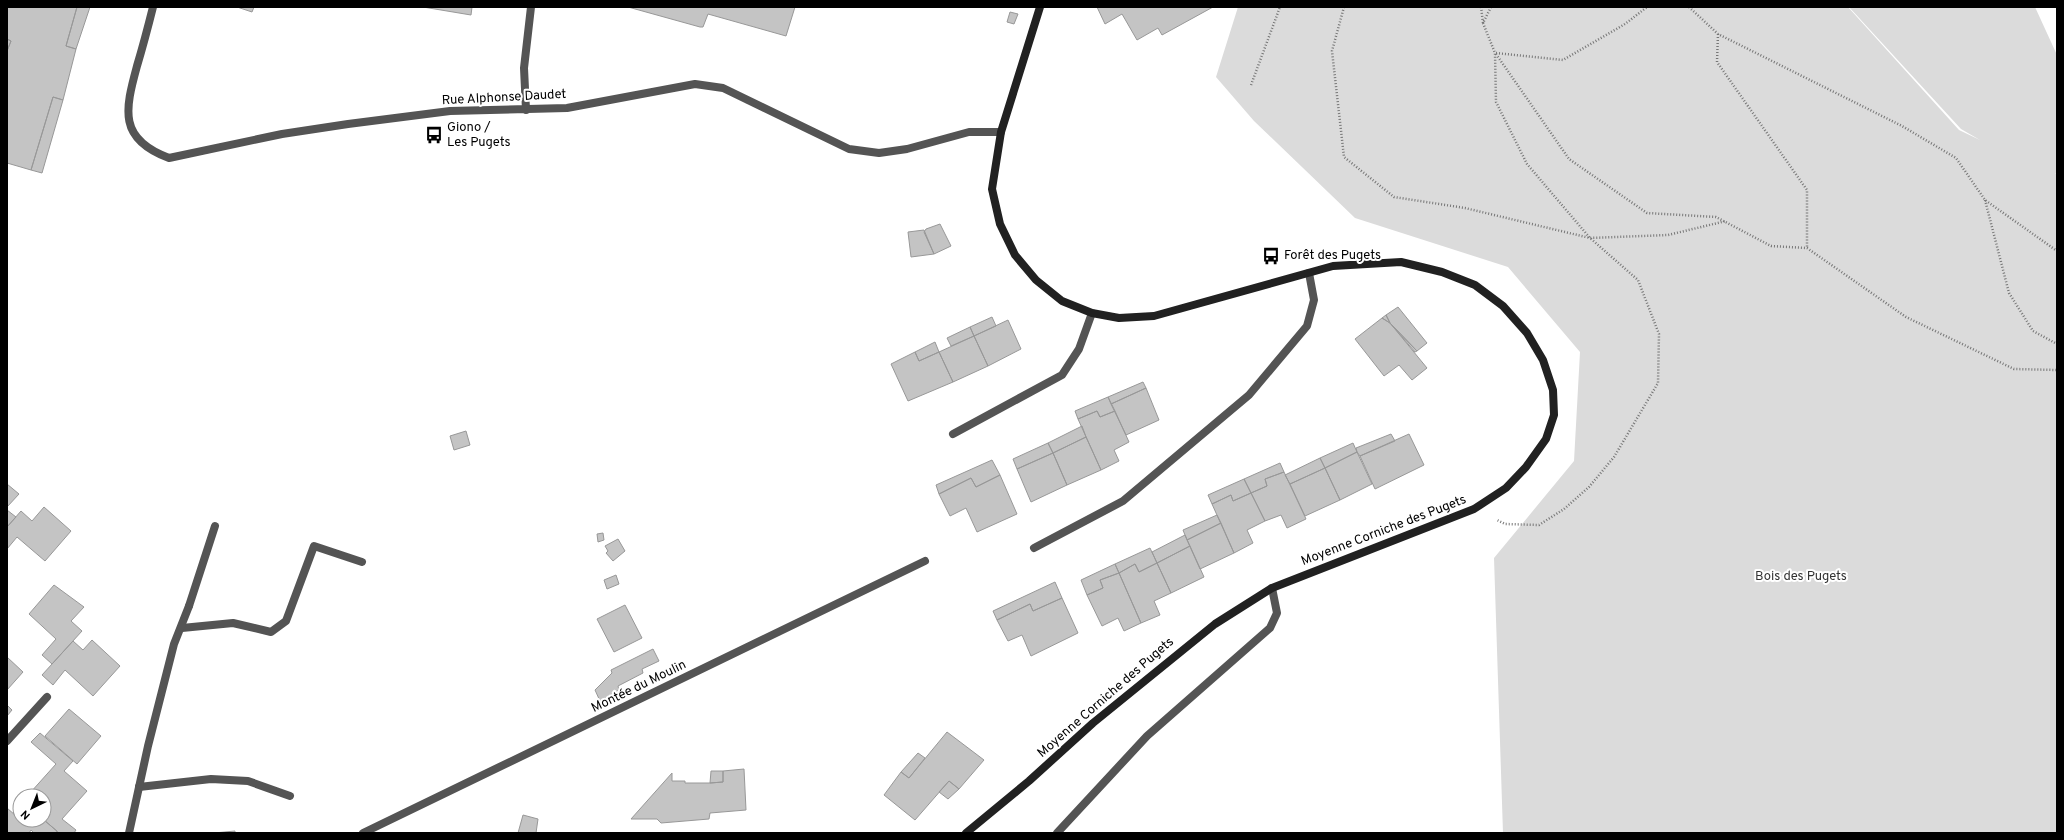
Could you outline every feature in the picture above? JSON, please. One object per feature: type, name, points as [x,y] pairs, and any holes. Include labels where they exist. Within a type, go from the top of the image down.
[{"type":"street","name":"Rue Alphonse Daudet","points":[[153,7],[130,92],[127,110],[130,125],[138,140],[152,152],[169,158],[282,134],[348,124],[450,111],[567,108],[695,84],[722,88],[849,148],[879,153],[907,149],[969,132],[1001,132]]},
{"type":"street","points":[[526,110],[524,68],[531,7]]},
{"type":"street","name":"Moyenne Corniche des Pugets","points":[[966,833],[1185,647],[1215,624],[1272,588],[1474,509],[1506,488],[1526,467],[1546,439],[1554,415],[1553,390],[1543,360],[1527,333],[1503,306],[1475,285],[1442,272],[1401,262],[1333,266],[1154,316],[1119,318],[1092,313],[1062,301],[1036,280],[1015,255],[1000,224],[992,189],[1001,132],[1040,7]]},
{"type":"street","points":[[1034,548],[1123,501],[1249,395],[1307,326],[1314,300],[1309,273]]},
{"type":"street","points":[[952,434],[1062,375],[1080,349],[1092,313]]},
{"type":"street","points":[[129,833],[174,644],[182,628],[215,526]]},
{"type":"street","points":[[182,628],[233,623],[271,632],[286,620],[314,546],[362,562]]},
{"type":"street","name":"Montée du Moulin","points":[[363,833],[926,561]]},
{"type":"street","points":[[1057,833],[1147,736],[1270,628],[1277,613],[1272,588]]},
{"type":"street","points":[[7,741],[47,697]]},
{"type":"street","points":[[139,787],[211,779],[248,781],[290,796]]},
{"type":"path","points":[[1251,85],[1280,7]]},
{"type":"path","points":[[1344,7],[1332,51],[1344,157],[1394,197],[1465,208],[1590,238],[1668,235],[1726,221]]},
{"type":"path","points":[[1481,7],[1484,23],[1495,53],[1569,159],[1647,213],[1716,217],[1771,246],[1807,248],[1906,317],[2014,369],[2057,370]]},
{"type":"path","points":[[1484,23],[1491,7]]},
{"type":"path","points":[[1495,53],[1563,60],[1625,24],[1647,7]]},
{"type":"path","points":[[1689,7],[1718,34],[1902,126],[1956,158],[1985,200],[2057,251]]},
{"type":"path","points":[[1718,34],[1717,62],[1807,190],[1807,248]]},
{"type":"path","points":[[1474,509],[1505,524],[1539,525],[1564,509],[1589,487],[1614,457],[1658,383],[1659,334],[1638,280],[1590,238],[1527,164],[1496,102],[1495,53]]},
{"type":"path","points":[[1985,200],[2009,293],[2032,331],[2057,344]]},
{"type":"green space","name":"Bois des Pugets","points":[[1238,7],[1848,7],[1959,130],[1980,140],[1961,129],[1849,7],[2035,7],[2057,55],[2057,173],[2055,173],[2057,174],[2057,833],[1503,833],[1494,558],[1574,461],[1580,352],[1508,267],[1355,218],[1254,121],[1216,77]]},
{"type":"building","points":[[7,7],[77,7],[66,46],[76,49],[63,100],[53,97],[31,170],[7,163],[7,51],[11,41],[7,39]]},
{"type":"building","points":[[77,7],[90,7],[76,49],[66,46]]},
{"type":"building","points":[[237,7],[254,7],[252,12]]},
{"type":"building","points":[[423,7],[472,7],[471,15]]},
{"type":"building","points":[[628,7],[795,7],[786,36],[708,14],[703,27],[700,27]]},
{"type":"building","points":[[1097,7],[1213,7],[1162,35],[1158,28],[1137,40],[1122,14],[1105,24]]},
{"type":"building","points":[[1010,12],[1018,14],[1014,24],[1007,22]]},
{"type":"building","points":[[7,39],[11,41],[7,51]]},
{"type":"building","points":[[53,97],[63,100],[42,173],[31,170]]},
{"type":"building","points":[[940,224],[951,246],[934,254],[924,232],[926,229]]},
{"type":"building","points":[[924,230],[934,254],[911,257],[908,232]]},
{"type":"building","points":[[1398,307],[1427,343],[1417,351],[1390,323],[1386,315]]},
{"type":"building","points":[[1386,315],[1390,323],[1382,318]]},
{"type":"building","points":[[992,317],[996,326],[974,336],[970,327]]},
{"type":"building","points":[[1382,318],[1390,323],[1427,368],[1412,380],[1399,365],[1384,376],[1355,339]]},
{"type":"building","points":[[1008,320],[1021,349],[988,366],[974,336]]},
{"type":"building","points":[[1390,323],[1415,349],[1417,351],[1415,352]]},
{"type":"building","points":[[970,327],[974,336],[951,346],[947,338]]},
{"type":"building","points":[[974,336],[988,366],[953,382],[939,352]]},
{"type":"building","points":[[935,342],[939,352],[919,361],[915,352]]},
{"type":"building","points":[[915,352],[919,361],[939,352],[953,382],[908,401],[891,364]]},
{"type":"building","points":[[1143,382],[1146,388],[1111,404],[1108,397]]},
{"type":"building","points":[[1146,388],[1159,420],[1126,435],[1111,404]]},
{"type":"building","points":[[1108,397],[1115,411],[1100,417],[1097,411],[1078,419],[1075,411]]},
{"type":"building","points":[[1097,411],[1100,417],[1115,411],[1129,442],[1114,450],[1119,461],[1101,470],[1078,419]]},
{"type":"building","points":[[1082,426],[1086,437],[1053,453],[1048,443]]},
{"type":"building","points":[[466,431],[470,445],[454,450],[450,436]]},
{"type":"building","points":[[1391,434],[1395,441],[1360,456],[1357,452],[1356,448]]},
{"type":"building","points":[[1409,434],[1424,465],[1375,489],[1360,456]]},
{"type":"building","points":[[1086,437],[1101,470],[1067,485],[1053,453]]},
{"type":"building","points":[[1048,443],[1053,453],[1017,469],[1013,459]]},
{"type":"building","points":[[1353,443],[1357,452],[1325,468],[1320,458]]},
{"type":"building","points":[[1357,452],[1372,484],[1340,500],[1325,468]]},
{"type":"building","points":[[1053,453],[1067,485],[1031,502],[1017,469]]},
{"type":"building","points":[[1320,458],[1325,468],[1290,484],[1285,475]]},
{"type":"building","points":[[992,460],[1000,475],[976,487],[971,478],[939,494],[936,485]]},
{"type":"building","points":[[1280,463],[1284,472],[1265,479],[1267,486],[1251,493],[1244,479]]},
{"type":"building","points":[[1325,468],[1340,500],[1305,516],[1290,484]]},
{"type":"building","points":[[1284,472],[1306,519],[1287,528],[1281,515],[1265,521],[1251,493],[1267,486],[1265,479]]},
{"type":"building","points":[[1000,475],[1017,514],[977,532],[966,508],[950,516],[939,494],[971,478],[976,487]]},
{"type":"building","points":[[1244,479],[1251,493],[1233,501],[1231,495],[1212,504],[1208,495]]},
{"type":"building","points":[[7,484],[19,494],[7,507]]},
{"type":"building","points":[[1251,493],[1265,521],[1247,530],[1253,543],[1234,553],[1212,504],[1231,495],[1233,501]]},
{"type":"building","points":[[44,507],[71,531],[45,561],[17,537],[7,549],[7,527],[21,511],[32,521]]},
{"type":"building","points":[[7,510],[16,517],[7,527]]},
{"type":"building","points":[[1217,515],[1221,523],[1187,540],[1183,530]]},
{"type":"building","points":[[1221,523],[1234,553],[1200,569],[1187,540]]},
{"type":"building","points":[[603,533],[604,540],[598,542],[597,534]]},
{"type":"building","points":[[1185,535],[1190,546],[1157,563],[1152,552]]},
{"type":"building","points":[[618,539],[625,551],[613,561],[606,553],[608,551],[605,546]]},
{"type":"building","points":[[1190,546],[1204,577],[1171,593],[1157,563]]},
{"type":"building","points":[[1150,548],[1157,563],[1139,572],[1135,564],[1119,573],[1115,564]]},
{"type":"building","points":[[1157,563],[1171,593],[1154,601],[1160,615],[1141,623],[1119,573],[1135,564],[1139,572]]},
{"type":"building","points":[[1115,564],[1119,573],[1100,580],[1103,588],[1087,595],[1081,580]]},
{"type":"building","points":[[1119,573],[1141,623],[1124,631],[1118,618],[1102,626],[1087,595],[1103,588],[1100,580]]},
{"type":"building","points":[[616,575],[619,584],[607,589],[604,580]]},
{"type":"building","points":[[1055,582],[1062,598],[1033,611],[1030,604],[997,620],[993,611]]},
{"type":"building","points":[[54,585],[84,607],[71,621],[82,631],[52,664],[42,655],[56,639],[29,614]]},
{"type":"building","points":[[1062,598],[1078,633],[1031,656],[1022,635],[1008,641],[997,620],[1030,604],[1033,611]]},
{"type":"building","points":[[625,605],[642,638],[614,652],[597,619]]},
{"type":"building","points":[[92,640],[120,666],[93,696],[65,670],[53,685],[42,675],[73,641],[83,650]]},
{"type":"building","points":[[653,649],[659,661],[642,669],[643,673],[618,686],[619,690],[600,701],[595,690],[612,673],[611,670]]},
{"type":"building","points":[[7,657],[23,672],[7,690]]},
{"type":"building","points":[[7,705],[12,710],[7,716]]},
{"type":"building","points":[[69,709],[101,736],[77,764],[45,736]]},
{"type":"building","points":[[947,732],[984,760],[959,789],[949,781],[915,820],[884,795],[901,772],[909,778]]},
{"type":"building","points":[[40,733],[73,761],[64,771],[87,791],[62,819],[76,830],[74,833],[59,833],[52,827],[52,788],[34,788],[56,764],[31,742]]},
{"type":"building","points":[[918,753],[925,758],[909,778],[901,772]]},
{"type":"building","points":[[744,769],[746,810],[710,813],[709,819],[661,823],[657,819],[631,819],[672,773],[672,781],[685,781],[685,783],[710,783],[723,782],[723,771]]},
{"type":"building","points":[[711,771],[723,771],[723,782],[710,783]]},
{"type":"building","points":[[949,781],[959,789],[948,799],[939,792]]},
{"type":"building","points":[[7,808],[12,812],[12,828],[52,828],[52,827],[57,831],[56,833],[34,833],[31,830],[29,833],[7,833]]},
{"type":"building","points":[[523,815],[538,819],[536,833],[518,833]]},
{"type":"building","points":[[235,831],[235,833],[214,833]]},
{"type":"place","name":"Giono / Les Pugets","points":[[434,135]]},
{"type":"place","name":"Forêt des Pugets","points":[[1271,256]]}]
